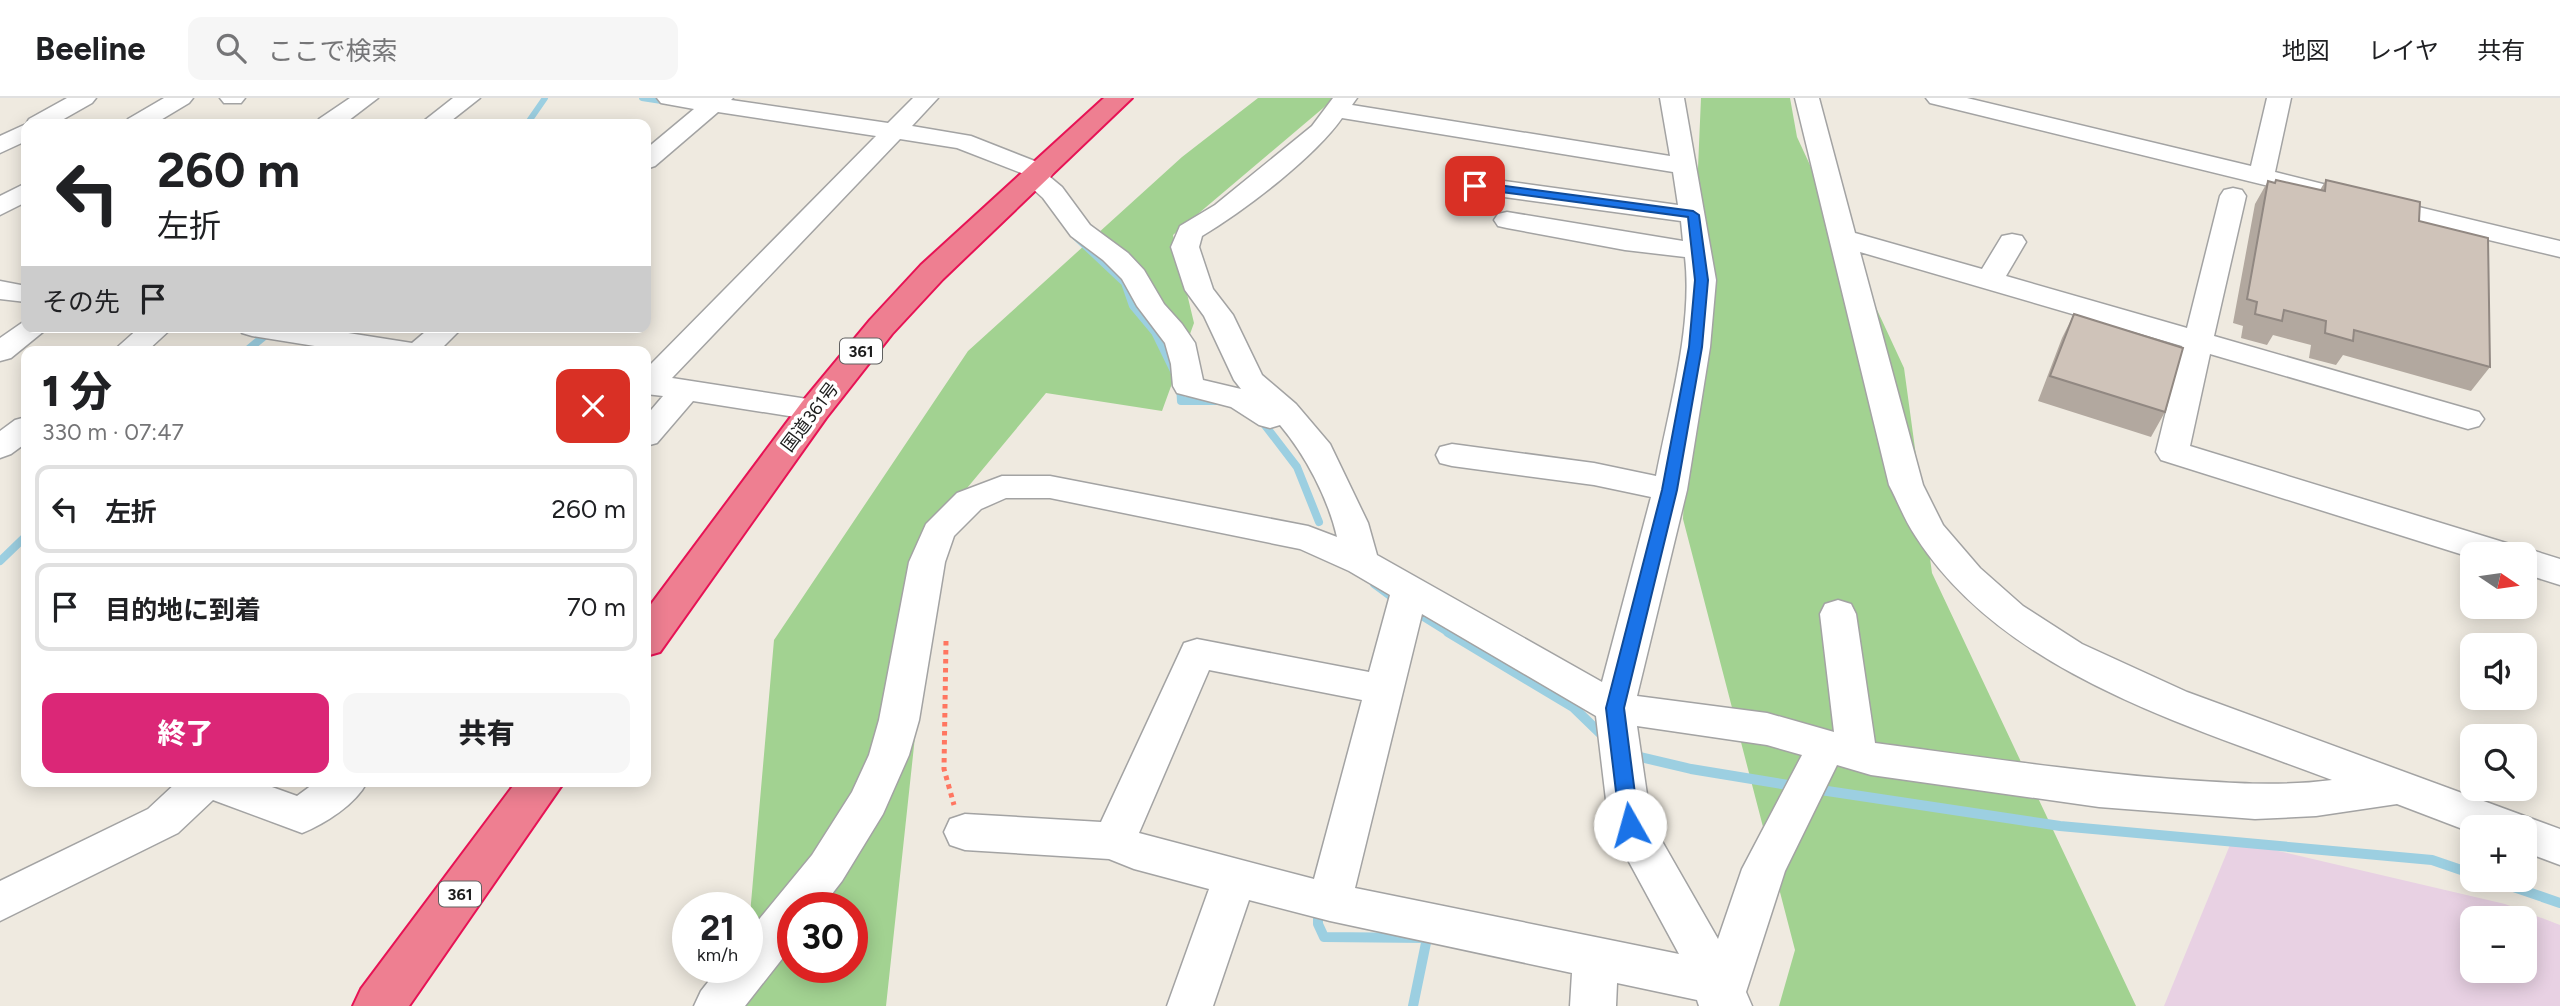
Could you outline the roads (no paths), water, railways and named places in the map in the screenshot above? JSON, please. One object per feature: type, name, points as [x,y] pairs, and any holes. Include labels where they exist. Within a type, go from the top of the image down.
[{"type":"highway","name":"国道361号","points":[[651,634],[814,410],[881,327],[932,272],[1119,98]]},
{"type":"highway","name":"361","points":[[379,1006],[538,787]]},
{"type":"street","points":[[47,119],[84,98]]},
{"type":"street","points":[[145,119],[181,98]]},
{"type":"street","points":[[335,119],[366,98]]},
{"type":"street","points":[[443,119],[468,98]]},
{"type":"street","points":[[669,98],[962,141],[1037,175],[1046,183],[1077,226],[1097,246],[1115,256],[1136,276],[1152,308],[1174,333],[1183,350],[1188,366],[1188,386],[1233,396],[1265,413],[1300,452],[1362,562]]},
{"type":"street","points":[[651,380],[926,98]]},
{"type":"street","points":[[1672,98],[1702,280],[1695,347],[1670,490],[1615,708],[1630,825],[1695,936],[1721,998]]},
{"type":"street","points":[[1807,98],[1906,485],[1929,531],[1967,578],[2010,616],[2069,654],[2173,703],[2473,815]]},
{"type":"street","points":[[1938,98],[1972,102],[2560,249]]},
{"type":"street","points":[[2261,176],[2278,98]]},
{"type":"street","points":[[1362,562],[1351,523],[1314,444],[1284,411],[1249,380],[1218,315],[1199,290],[1185,247],[1190,232],[1224,211],[1321,131],[1340,104],[1685,166]]},
{"type":"street","points":[[651,157],[713,105]]},
{"type":"street","points":[[0,146],[21,134]]},
{"type":"street","points":[[1475,186],[1693,215]]},
{"type":"street","points":[[0,207],[21,194]]},
{"type":"street","points":[[2233,196],[2172,452],[2462,542]]},
{"type":"street","points":[[1507,220],[1566,229],[1610,240],[1697,250]]},
{"type":"street","points":[[1843,238],[2082,307],[2074,330],[2196,354],[2468,419]]},
{"type":"street","points":[[1990,281],[2012,242]]},
{"type":"street","points":[[0,290],[21,293]]},
{"type":"street","points":[[0,352],[27,333]]},
{"type":"street","points":[[135,346],[151,333]]},
{"type":"street","points":[[292,333],[373,346]]},
{"type":"street","points":[[427,346],[442,333]]},
{"type":"street","points":[[651,385],[814,410]]},
{"type":"street","points":[[651,430],[685,390]]},
{"type":"street","points":[[0,447],[21,432]]},
{"type":"street","points":[[1452,455],[1594,474],[1670,490]]},
{"type":"street","points":[[808,892],[827,868],[868,803],[890,755],[899,720],[926,562],[938,532],[952,515],[969,501],[1002,487],[1050,487],[1308,538],[1362,562],[1615,708],[1768,729],[1842,750],[2099,790],[2255,802],[2316,799],[2399,787]]},
{"type":"street","points":[[2538,565],[2560,572]]},
{"type":"street","points":[[1330,902],[1409,591]]},
{"type":"street","points":[[1721,998],[1763,869],[1842,750],[1838,614]]},
{"type":"street","points":[[1114,841],[1197,653],[1384,690]]},
{"type":"street","points":[[0,902],[163,821],[201,787]]},
{"type":"street","points":[[221,787],[302,815],[340,787]]},
{"type":"street","points":[[973,833],[1114,841],[1134,851],[1330,902],[1596,959],[1721,998]]},
{"type":"street","points":[[2537,838],[2560,847]]},
{"type":"street","points":[[1190,1006],[1235,877]]},
{"type":"street","points":[[717,1006],[777,931]]},
{"type":"street","points":[[1593,1006],[1596,959]]},
{"type":"waterway","points":[[530,119],[545,98]]},
{"type":"waterway","points":[[642,98],[668,102]]},
{"type":"waterway","points":[[1075,237],[1124,283],[1132,306],[1157,336]]},
{"type":"waterway","points":[[265,336],[269,333]]},
{"type":"waterway","points":[[252,346],[267,334]]},
{"type":"waterway","points":[[1157,336],[1175,373]]},
{"type":"waterway","points":[[1180,385],[1181,401],[1218,401]]},
{"type":"waterway","points":[[1261,420],[1297,467],[1319,522]]},
{"type":"waterway","points":[[0,561],[21,541]]},
{"type":"waterway","points":[[1374,584],[1397,601]]},
{"type":"waterway","points":[[1414,611],[1451,634]]},
{"type":"waterway","points":[[1448,632],[1573,707],[1604,737]]},
{"type":"waterway","points":[[1632,755],[1691,769],[1794,786]]},
{"type":"waterway","points":[[1814,789],[2060,826],[2432,860],[2460,870]]},
{"type":"waterway","points":[[2528,892],[2560,903]]},
{"type":"waterway","points":[[1318,907],[1318,924],[1324,937],[1427,938],[1413,1006]]}]
